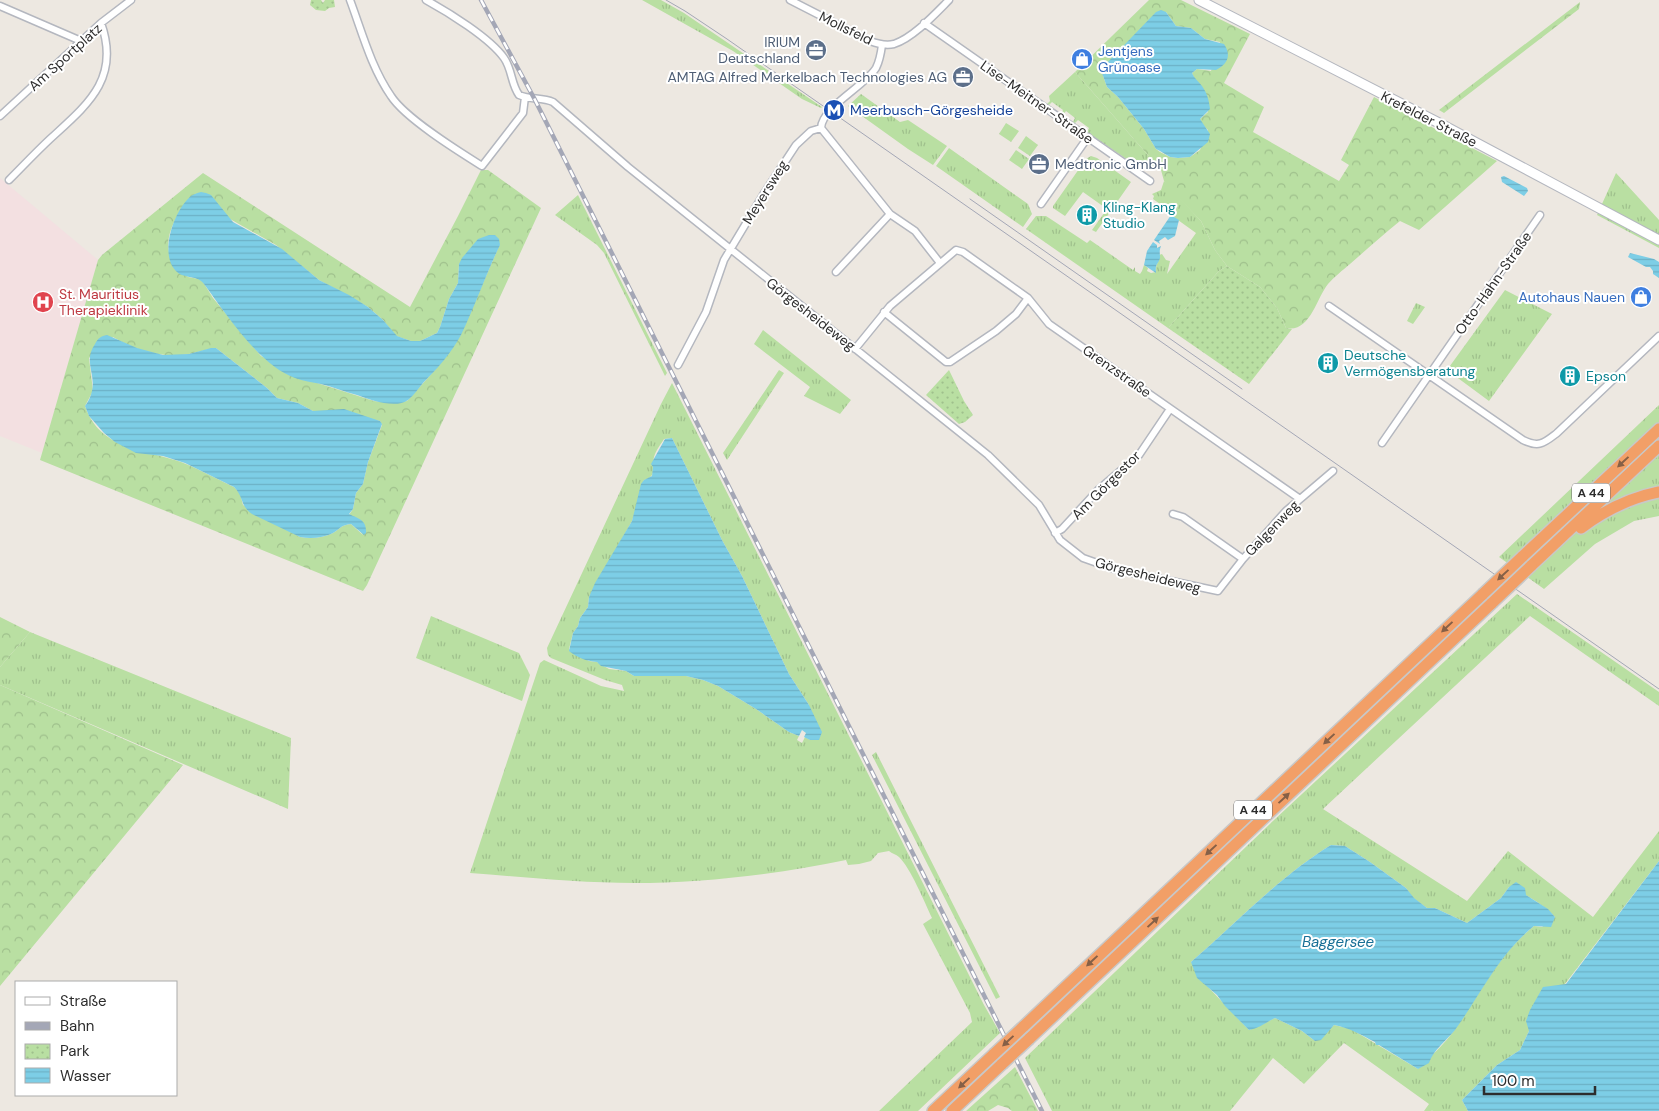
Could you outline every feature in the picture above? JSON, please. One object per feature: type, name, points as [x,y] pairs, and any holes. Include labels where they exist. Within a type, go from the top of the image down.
[{"type":"highway","name":"A 44","points":[[933,1111],[1659,429]]},
{"type":"highway","name":"A 44","points":[[952,1111],[1659,446]]},
{"type":"highway","points":[[1534,563],[1600,514],[1626,502],[1659,492]]},
{"type":"main road","name":"Krefelder Straße","points":[[1199,0],[1659,240]]},
{"type":"street","name":"Am Sportplatz","points":[[0,116],[81,41],[131,0]]},
{"type":"street","points":[[350,0],[372,60],[392,98],[419,122],[482,166],[523,113],[524,97],[516,91],[509,69],[498,50],[456,18],[426,0]]},
{"type":"street","name":"Mollsfeld","points":[[790,0],[870,42],[882,45],[893,44],[904,39],[949,0]]},
{"type":"street","points":[[0,6],[81,41]]},
{"type":"street","points":[[9,180],[25,162],[81,111],[95,94],[103,76],[107,60],[108,46],[102,23]]},
{"type":"street","name":"Lise-Meitner-Straße","points":[[924,23],[1150,181]]},
{"type":"street","name":"Meyersweg","points":[[678,365],[706,312],[724,260],[763,195],[796,145],[811,132],[821,128],[821,122],[827,113],[875,70],[881,57],[882,45]]},
{"type":"street","name":"Görgesheideweg","points":[[524,97],[553,102],[628,167],[988,455],[1039,505],[1060,540],[1074,553],[1099,565],[1218,591]]},
{"type":"street","points":[[821,128],[890,214],[915,231],[940,263],[884,312],[855,349]]},
{"type":"street","points":[[1041,204],[1088,137]]},
{"type":"street","points":[[836,272],[890,214]]},
{"type":"street","name":"Otto-Hahn-Straße","points":[[1382,444],[1540,215]]},
{"type":"street","name":"Grenzstraße","points":[[940,263],[956,250],[963,252],[1028,298],[1049,324],[1300,499]]},
{"type":"street","points":[[884,312],[946,362],[950,362],[1016,314],[1028,298]]},
{"type":"street","points":[[1329,306],[1523,440],[1539,445],[1558,433],[1659,336]]},
{"type":"street","name":"Am Görgestor","points":[[1055,533],[1062,529],[1098,490],[1139,454],[1170,409]]},
{"type":"street","name":"Galgenweg","points":[[1218,591],[1243,558],[1286,511],[1333,471]]},
{"type":"street","points":[[1173,514],[1184,517],[1243,558]]},
{"type":"shaded area","name":"St. Mauritius Therapieklinik","points":[[0,178],[98,260],[42,453],[0,436]]},
{"type":"green space","points":[[311,0],[321,0],[323,3],[325,0],[334,0],[335,7],[325,11],[316,10],[310,5]]},
{"type":"green space","points":[[642,0],[661,0],[684,13],[822,107],[802,99],[733,51]]},
{"type":"green space","points":[[1149,0],[1181,0],[1250,34],[1224,83],[1264,107],[1253,132],[1339,181],[1349,165],[1341,160],[1374,97],[1497,161],[1419,230],[1400,221],[1330,281],[1307,320],[1294,328],[1286,328],[1277,308],[1260,287],[1227,266],[1215,250],[1201,221],[1168,187],[1161,170],[1075,72]],"holes":[[[1166,12],[1176,26],[1191,28],[1205,39],[1220,42],[1211,71],[1197,69],[1192,73],[1208,112],[1200,119],[1201,123],[1208,130],[1200,150],[1190,157],[1178,158],[1170,157],[1156,149],[1144,129],[1118,97],[1107,87],[1102,73]]]},
{"type":"green space","points":[[1580,2],[1579,9],[1444,113],[1439,110]]},
{"type":"green space","points":[[1075,72],[1161,170],[1152,166],[1141,169],[1087,132],[1089,128],[1078,120],[1075,123],[1073,122],[1075,118],[1066,111],[1063,115],[1061,114],[1063,110],[1052,102],[1049,105],[1047,104],[1050,101],[1049,96]]},
{"type":"green space","points":[[861,94],[900,122],[908,120],[947,146],[933,165],[848,106]]},
{"type":"green space","points":[[1006,123],[1019,131],[1011,142],[999,134]]},
{"type":"green space","points":[[1026,136],[1038,145],[1030,156],[1018,148]]},
{"type":"green space","points":[[949,148],[1028,204],[1032,214],[1023,227],[936,166]]},
{"type":"green space","points":[[1016,150],[1029,159],[1022,169],[1009,160]]},
{"type":"green space","points":[[1091,156],[1097,158],[1131,182],[1096,232],[1092,230],[1107,209],[1083,192],[1065,216],[1053,208],[1086,159]]},
{"type":"green space","points":[[481,170],[488,170],[541,208],[363,591],[40,460],[98,260],[203,173],[410,307]],"holes":[[[187,201],[230,219],[276,245],[319,280],[368,307],[383,320],[396,336],[411,341],[420,341],[437,333],[449,299],[458,283],[459,264],[500,244],[460,336],[434,371],[407,401],[390,403],[374,401],[314,382],[261,356],[213,298],[203,282],[199,279],[188,277],[170,255],[168,245],[170,232]],[[113,337],[130,346],[160,354],[189,354],[216,348],[277,398],[298,403],[313,411],[380,421],[382,425],[368,462],[363,484],[356,493],[353,509],[349,515],[363,535],[351,524],[343,526],[325,536],[313,538],[300,537],[243,505],[240,493],[234,487],[181,462],[125,446],[112,440],[92,421],[85,406],[93,391],[89,358]]]},
{"type":"green space","points":[[1616,173],[1659,220],[1659,248],[1597,215]]},
{"type":"green space","points":[[1164,181],[1201,221],[1215,250],[1227,266],[1219,271],[1168,328],[1026,229],[1036,216],[1046,216],[1087,243],[1090,240],[1133,270],[1135,267],[1135,271],[1140,274],[1144,265],[1148,268],[1147,271],[1151,273],[1156,272],[1159,255],[1162,254],[1166,260],[1170,261],[1167,274],[1196,233],[1153,199],[1154,196],[1152,194],[1161,190]]},
{"type":"green space","points":[[578,195],[667,373],[665,376],[604,253],[597,245],[555,215]]},
{"type":"green space","points":[[1227,266],[1260,287],[1277,308],[1286,328],[1292,329],[1249,384],[1168,328],[1219,271]]},
{"type":"green space","points":[[1505,290],[1552,314],[1489,401],[1447,370]]},
{"type":"green space","points":[[1416,303],[1425,307],[1413,324],[1407,321]]},
{"type":"green space","points":[[763,330],[851,400],[840,414],[804,396],[810,387],[754,344]]},
{"type":"green space","points":[[779,370],[784,373],[727,460],[723,453]]},
{"type":"green space","points":[[949,370],[973,415],[965,422],[959,424],[926,395]]},
{"type":"green space","points":[[672,383],[984,1005],[1000,1033],[918,1111],[879,1111],[972,1022],[970,1013],[923,924],[932,918],[917,886],[903,862],[898,856],[889,851],[878,853],[871,861],[859,864],[848,865],[846,860],[794,870],[660,883],[593,882],[470,873],[540,663],[544,660],[601,686],[624,691],[622,685],[551,658],[548,655],[547,648]],"holes":[[[672,438],[722,540],[742,576],[789,674],[809,705],[810,740],[805,737],[802,743],[797,740],[799,736],[789,732],[718,686],[703,680],[686,676],[634,676],[626,671],[609,669],[597,662],[589,661],[569,649],[573,633],[588,607],[589,597],[632,521],[644,480],[653,474],[654,457],[664,439]]]},
{"type":"green space","points":[[1659,405],[1659,516],[1634,521],[1595,544],[1544,589],[1499,557]]},
{"type":"green space","points":[[1517,594],[1659,692],[1659,706],[1530,616],[1323,809],[1467,901],[1508,851],[1593,917],[1659,831],[1659,861],[1529,1031],[1520,1050],[1497,1065],[1462,1100],[1468,1111],[1424,1111],[1429,1104],[1344,1043],[1304,1084],[1273,1058],[1230,1111],[1052,1111],[1025,1058],[1274,820]],"holes":[[[1331,845],[1345,846],[1406,888],[1413,898],[1427,908],[1435,908],[1467,923],[1501,898],[1509,887],[1539,903],[1555,917],[1542,927],[1534,926],[1510,949],[1451,1034],[1438,1050],[1418,1069],[1351,1029],[1334,1025],[1315,1041],[1302,1031],[1275,1018],[1249,1030],[1209,988],[1191,962],[1294,871]]]},
{"type":"green space","points":[[431,616],[519,653],[530,675],[522,701],[416,658]]},
{"type":"green space","points":[[0,617],[30,632],[0,667]]},
{"type":"green space","points":[[30,632],[291,738],[288,809],[0,685],[0,667]]},
{"type":"green space","points":[[0,685],[183,765],[0,986]]},
{"type":"green space","points":[[876,752],[1000,997],[996,999],[872,755]]},
{"type":"green space","points":[[1015,1067],[1038,1111],[1012,1111],[998,1105],[988,1111],[966,1111]]},
{"type":"water","points":[[1161,10],[1166,12],[1176,26],[1191,28],[1205,39],[1224,44],[1228,52],[1227,59],[1223,65],[1216,70],[1197,69],[1192,73],[1204,89],[1208,100],[1210,109],[1200,119],[1210,134],[1208,142],[1190,157],[1170,157],[1156,149],[1144,129],[1118,97],[1107,87],[1102,73],[1105,65],[1156,12]]},
{"type":"water","points":[[1504,176],[1527,188],[1528,191],[1524,196],[1502,182],[1501,177]]},
{"type":"water","points":[[201,192],[211,195],[233,222],[282,249],[319,280],[368,307],[397,336],[411,341],[420,341],[437,333],[449,299],[458,283],[459,264],[478,239],[495,235],[499,239],[500,245],[461,335],[449,354],[408,400],[397,404],[383,403],[326,385],[298,379],[282,371],[269,362],[244,337],[201,281],[177,272],[171,264],[169,255],[170,233],[179,211],[185,203],[191,196]]},
{"type":"water","points":[[1171,215],[1179,220],[1175,236],[1168,240],[1165,237],[1159,241],[1160,244],[1154,240]]},
{"type":"water","points":[[1153,242],[1157,245],[1157,248],[1161,246],[1156,273],[1144,265],[1147,251]]},
{"type":"water","points":[[1630,253],[1659,262],[1659,278],[1653,274],[1650,267],[1646,267],[1628,257]]},
{"type":"water","points":[[107,335],[137,348],[163,355],[189,354],[216,348],[277,398],[298,403],[313,411],[344,409],[380,421],[382,424],[368,462],[363,484],[356,493],[353,509],[349,514],[364,523],[366,533],[364,535],[351,524],[343,526],[325,536],[313,538],[300,537],[248,511],[234,487],[185,463],[163,456],[136,453],[115,442],[89,416],[85,406],[91,395],[93,385],[90,356],[96,342],[101,337]]},
{"type":"water","points":[[672,438],[789,674],[809,705],[822,732],[819,740],[810,740],[804,737],[806,733],[802,730],[799,736],[789,732],[718,686],[703,680],[686,676],[634,676],[626,671],[601,666],[597,662],[582,659],[569,651],[573,633],[588,607],[589,597],[595,583],[632,521],[641,484],[652,476],[653,467],[651,464],[665,439]]},
{"type":"water","name":"Baggersee","points":[[1331,845],[1345,846],[1370,862],[1406,888],[1414,898],[1427,908],[1435,908],[1467,923],[1501,898],[1509,887],[1516,882],[1525,888],[1526,895],[1548,909],[1555,917],[1551,927],[1534,926],[1510,949],[1455,1030],[1437,1049],[1429,1063],[1418,1069],[1376,1045],[1375,1042],[1340,1026],[1334,1025],[1321,1040],[1315,1041],[1302,1031],[1275,1018],[1249,1030],[1225,1006],[1217,995],[1197,978],[1191,962],[1276,886]]},
{"type":"water","points":[[1659,861],[1659,1111],[1468,1111],[1462,1100],[1497,1065],[1520,1050],[1529,1031],[1526,1021],[1530,1010],[1543,987],[1566,984]]},
{"type":"tram line","points":[[666,0],[727,39],[1659,689]]},
{"type":"tram line","points":[[970,199],[1242,389]]},
{"type":"railway","points":[[481,0],[534,98],[1042,1111]]},
{"type":"place","name":"IRIUM Deutschland","points":[[816,50]]},
{"type":"place","name":"Jentjens Grünoase","points":[[1082,59]]},
{"type":"place","name":"AMTAG Alfred Merkelbach Technologies AG","points":[[963,77]]},
{"type":"place","name":"Meerbusch-Görgesheide","points":[[834,110]]},
{"type":"place","name":"Medtronic GmbH","points":[[1039,164]]},
{"type":"place","name":"Kling-Klang Studio","points":[[1087,215]]},
{"type":"place","name":"Autohaus Nauen","points":[[1641,297]]},
{"type":"place","name":"St. Mauritius Therapieklinik","points":[[43,302]]},
{"type":"place","name":"Deutsche Vermögensberatung","points":[[1328,363]]},
{"type":"place","name":"Epson","points":[[1570,376]]}]
